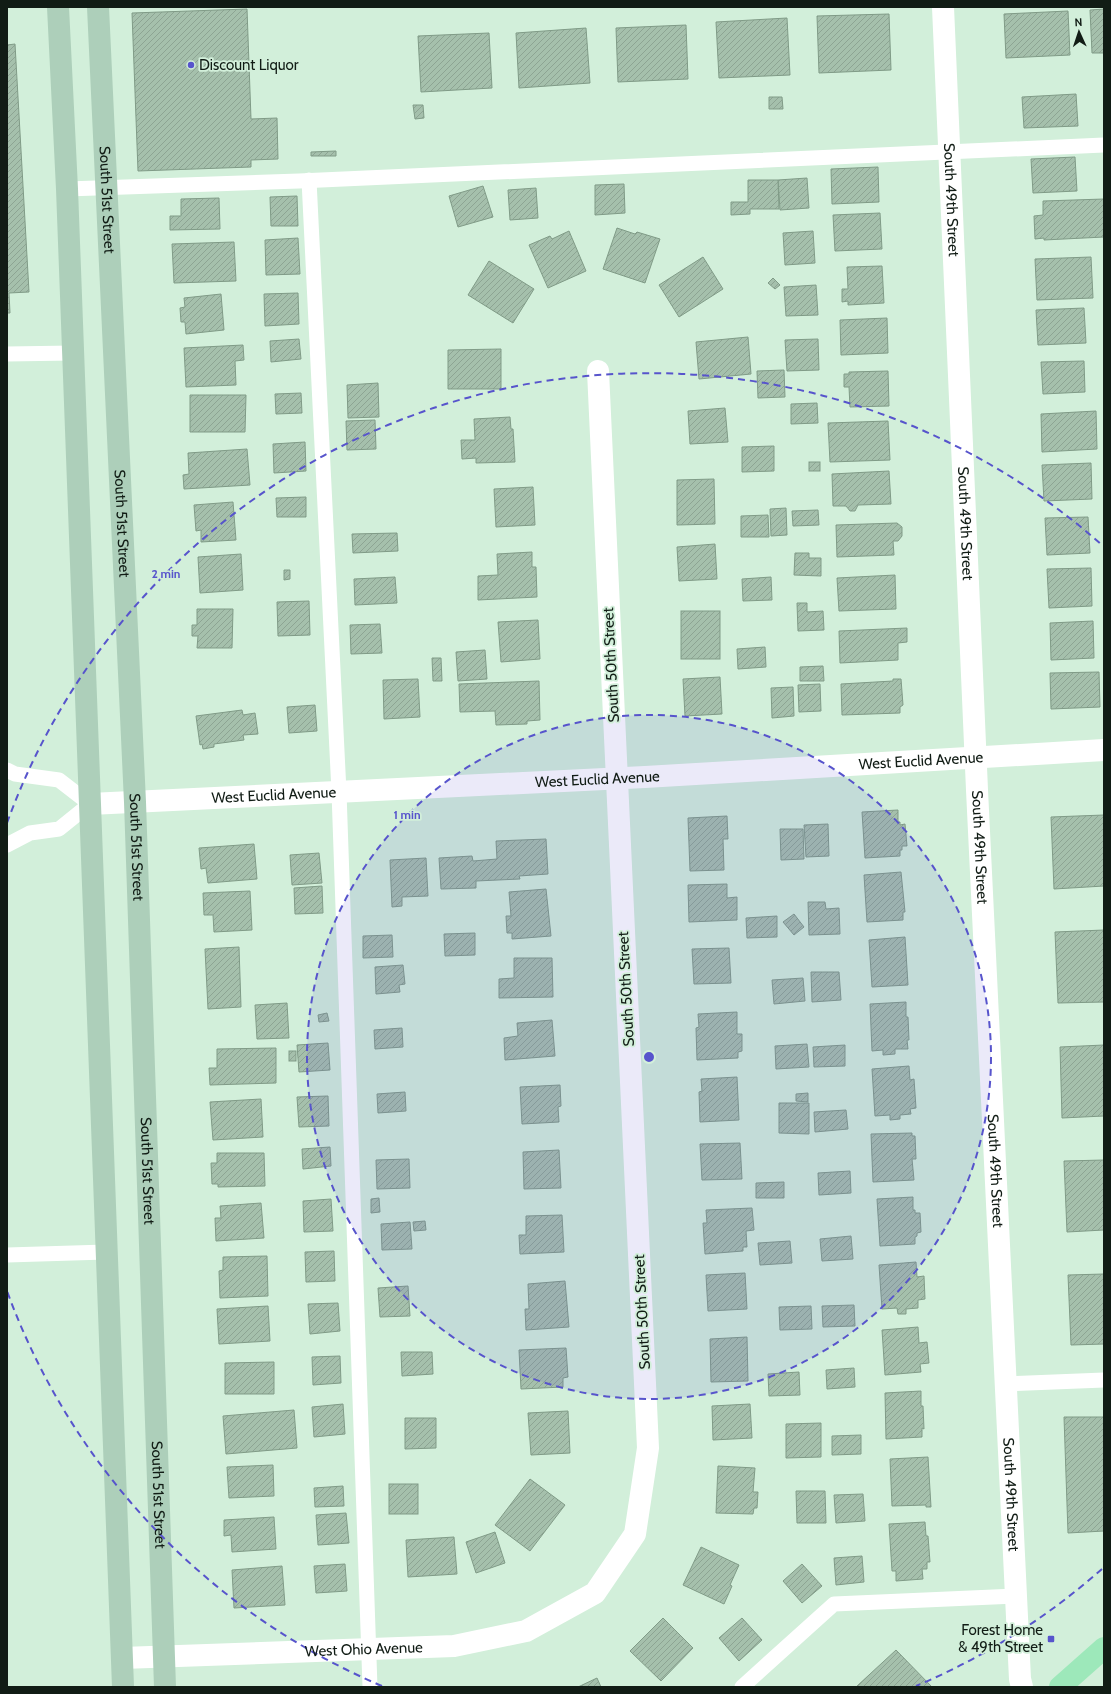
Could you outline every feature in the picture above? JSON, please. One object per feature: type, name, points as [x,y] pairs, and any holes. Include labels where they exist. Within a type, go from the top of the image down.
[{"type":"main road","points":[[1060,1687],[1104,1648]]},
{"type":"street","points":[[58,7],[67,189],[123,1687]]},
{"type":"street","name":"South 51st Street","points":[[98,7],[135,802],[165,1687]]},
{"type":"street","name":"South 49th Street","points":[[943,7],[948,152],[976,757],[1020,1679],[1022,1687]]},
{"type":"street","name":"South 50th Street","points":[[595,1593],[635,1534],[648,1448],[598,371]]},
{"type":"street","name":"West Euclid Avenue","points":[[90,804],[616,778],[1104,750]]},
{"type":"street","name":"West Ohio Avenue","points":[[122,1658],[454,1646],[526,1631],[595,1593]]},
{"type":"lane","points":[[67,189],[309,180],[1104,145]]},
{"type":"lane","points":[[309,180],[339,792],[370,1687]]},
{"type":"lane","points":[[7,354],[73,353]]},
{"type":"lane","points":[[7,770],[15,774],[59,780],[90,804],[59,829],[30,833],[7,844]]},
{"type":"lane","points":[[7,1255],[106,1252]]},
{"type":"lane","points":[[1006,1384],[1104,1380]]},
{"type":"lane","points":[[742,1687],[834,1604],[1016,1596]]},
{"type":"building","name":"Discount Liquor","points":[[247,9],[251,119],[277,118],[278,159],[251,160],[251,167],[138,171],[132,13]]},
{"type":"building","points":[[1104,9],[1104,53],[1092,53],[1090,10]]},
{"type":"building","points":[[1068,11],[1070,55],[1006,58],[1004,14]]},
{"type":"building","points":[[889,14],[891,70],[819,73],[817,16]]},
{"type":"building","points":[[787,18],[790,75],[719,78],[716,22]]},
{"type":"building","points":[[686,25],[688,79],[618,82],[616,28]]},
{"type":"building","points":[[586,28],[590,83],[519,88],[516,33]]},
{"type":"building","points":[[489,33],[492,88],[421,92],[418,36]]},
{"type":"building","points":[[15,44],[29,292],[9,293],[10,313],[7,313],[7,45]]},
{"type":"building","points":[[1076,94],[1078,126],[1024,128],[1022,97]]},
{"type":"building","points":[[769,97],[782,97],[783,109],[769,109]]},
{"type":"building","points":[[413,105],[423,105],[424,118],[415,119]]},
{"type":"building","points":[[336,151],[336,156],[311,156],[311,152]]},
{"type":"building","points":[[1075,157],[1077,191],[1033,193],[1031,159]]},
{"type":"building","points":[[878,167],[879,202],[832,204],[831,169]]},
{"type":"building","points":[[807,178],[809,208],[780,210],[778,180]]},
{"type":"building","points":[[748,180],[778,180],[779,209],[750,209],[750,214],[731,215],[731,202],[748,202]]},
{"type":"building","points":[[624,184],[625,213],[595,215],[595,185]]},
{"type":"building","points":[[483,186],[493,217],[458,227],[449,196]]},
{"type":"building","points":[[536,188],[538,218],[510,220],[508,190]]},
{"type":"building","points":[[297,196],[298,226],[271,226],[270,197]]},
{"type":"building","points":[[219,198],[220,229],[170,230],[170,216],[181,216],[181,199]]},
{"type":"building","points":[[1104,199],[1104,237],[1044,240],[1044,238],[1035,239],[1034,216],[1043,215],[1043,201]]},
{"type":"building","points":[[880,213],[882,249],[835,251],[833,215]]},
{"type":"building","points":[[617,228],[635,234],[637,232],[660,239],[645,283],[603,269]]},
{"type":"building","points":[[569,231],[586,271],[548,288],[529,245],[550,236],[552,239]]},
{"type":"building","points":[[813,231],[815,263],[785,265],[783,233]]},
{"type":"building","points":[[298,238],[300,274],[266,275],[265,240]]},
{"type":"building","points":[[234,242],[236,281],[174,283],[172,244]]},
{"type":"building","points":[[703,257],[723,289],[679,317],[659,285]]},
{"type":"building","points":[[1091,257],[1093,298],[1037,300],[1035,259]]},
{"type":"building","points":[[489,261],[534,289],[513,323],[468,295]]},
{"type":"building","points":[[882,266],[884,303],[848,305],[848,301],[842,302],[842,289],[848,289],[847,267]]},
{"type":"building","points":[[773,278],[780,285],[775,289],[768,283]]},
{"type":"building","points":[[816,285],[818,315],[786,316],[784,287]]},
{"type":"building","points":[[298,293],[299,324],[265,326],[264,294]]},
{"type":"building","points":[[221,294],[224,330],[186,334],[185,322],[181,322],[180,308],[185,307],[184,298]]},
{"type":"building","points":[[1084,308],[1086,343],[1038,345],[1036,310]]},
{"type":"building","points":[[887,318],[888,353],[841,355],[840,320]]},
{"type":"building","points":[[748,337],[751,374],[699,379],[696,342]]},
{"type":"building","points":[[299,339],[301,359],[271,362],[270,341]]},
{"type":"building","points":[[818,339],[819,370],[787,371],[785,340]]},
{"type":"building","points":[[243,345],[244,360],[235,361],[236,385],[186,387],[184,348]]},
{"type":"building","points":[[501,349],[501,389],[448,389],[448,350]]},
{"type":"building","points":[[1084,361],[1085,392],[1043,394],[1041,362]]},
{"type":"building","points":[[784,370],[785,397],[758,398],[757,371]]},
{"type":"building","points":[[888,371],[889,406],[850,407],[849,387],[844,387],[844,374],[849,374],[849,372]]},
{"type":"building","points":[[378,383],[379,417],[348,418],[347,385]]},
{"type":"building","points":[[301,393],[302,413],[276,414],[275,394]]},
{"type":"building","points":[[190,395],[246,395],[245,432],[190,432]]},
{"type":"building","points":[[817,403],[818,423],[791,424],[791,404]]},
{"type":"building","points":[[725,408],[728,442],[690,444],[688,411]]},
{"type":"building","points":[[1096,411],[1097,449],[1042,452],[1041,414]]},
{"type":"building","points":[[510,417],[511,429],[513,429],[515,462],[476,463],[476,458],[462,459],[461,440],[475,440],[474,419]]},
{"type":"building","points":[[375,420],[376,449],[347,450],[346,421]]},
{"type":"building","points":[[888,421],[890,460],[830,462],[828,423]]},
{"type":"building","points":[[305,442],[306,471],[274,473],[273,444]]},
{"type":"building","points":[[774,446],[774,471],[742,472],[742,447]]},
{"type":"building","points":[[247,449],[250,485],[184,489],[183,475],[189,474],[188,453]]},
{"type":"building","points":[[809,462],[820,462],[820,471],[809,471]]},
{"type":"building","points":[[1091,463],[1092,499],[1044,501],[1042,465]]},
{"type":"building","points":[[889,471],[891,504],[858,505],[855,511],[850,511],[846,506],[833,506],[832,474]]},
{"type":"building","points":[[714,479],[715,524],[677,525],[677,480]]},
{"type":"building","points":[[533,487],[535,525],[496,527],[494,489]]},
{"type":"building","points":[[306,497],[306,517],[277,517],[276,498]]},
{"type":"building","points":[[233,502],[236,540],[201,542],[201,530],[196,531],[194,505]]},
{"type":"building","points":[[786,508],[787,535],[771,536],[770,509]]},
{"type":"building","points":[[818,510],[819,525],[793,526],[792,511]]},
{"type":"building","points":[[768,515],[769,537],[741,537],[741,516]]},
{"type":"building","points":[[1088,517],[1090,553],[1047,555],[1045,518]]},
{"type":"building","points":[[897,523],[902,527],[902,536],[898,541],[893,541],[894,555],[837,557],[836,525]]},
{"type":"building","points":[[397,533],[398,551],[353,553],[352,534]]},
{"type":"building","points":[[715,544],[717,579],[679,581],[677,547]]},
{"type":"building","points":[[532,552],[532,567],[536,567],[537,597],[478,600],[478,576],[498,575],[497,554]]},
{"type":"building","points":[[795,553],[809,553],[809,558],[821,558],[821,576],[794,575]]},
{"type":"building","points":[[241,554],[243,590],[200,593],[198,557]]},
{"type":"building","points":[[1091,568],[1092,606],[1049,608],[1047,569]]},
{"type":"building","points":[[284,570],[290,570],[290,579],[284,580]]},
{"type":"building","points":[[895,575],[896,609],[839,611],[837,578]]},
{"type":"building","points":[[395,577],[397,603],[355,605],[354,579]]},
{"type":"building","points":[[771,577],[772,600],[743,601],[742,579]]},
{"type":"building","points":[[309,601],[310,635],[278,636],[277,602]]},
{"type":"building","points":[[797,603],[807,603],[807,612],[823,611],[824,630],[798,631]]},
{"type":"building","points":[[197,609],[233,609],[232,648],[197,648],[198,636],[192,636],[192,625],[197,625]]},
{"type":"building","points":[[681,611],[720,611],[720,659],[681,659]]},
{"type":"building","points":[[538,620],[540,659],[501,662],[498,622]]},
{"type":"building","points":[[1093,621],[1094,658],[1051,660],[1050,623]]},
{"type":"building","points":[[380,624],[382,653],[351,654],[350,625]]},
{"type":"building","points":[[907,628],[907,642],[898,643],[898,660],[840,663],[839,631]]},
{"type":"building","points":[[765,647],[766,667],[738,669],[737,649]]},
{"type":"building","points":[[485,650],[487,679],[458,681],[456,652]]},
{"type":"building","points":[[432,658],[441,658],[442,681],[433,681]]},
{"type":"building","points":[[823,666],[824,681],[800,681],[800,667]]},
{"type":"building","points":[[1099,672],[1100,707],[1051,709],[1050,673]]},
{"type":"building","points":[[720,677],[722,714],[685,716],[683,679]]},
{"type":"building","points":[[418,679],[420,717],[384,719],[383,680]]},
{"type":"building","points":[[893,679],[901,679],[903,705],[900,707],[900,713],[842,715],[841,684],[893,681]]},
{"type":"building","points":[[539,681],[540,720],[527,721],[527,724],[496,725],[495,711],[460,712],[459,684]]},
{"type":"building","points":[[820,684],[821,711],[799,712],[798,685]]},
{"type":"building","points":[[793,687],[794,716],[772,718],[771,688]]},
{"type":"building","points":[[315,705],[317,731],[289,733],[287,707]]},
{"type":"building","points":[[242,710],[243,715],[255,713],[258,734],[243,735],[244,740],[214,744],[214,747],[203,749],[202,744],[200,745],[196,716]]},
{"type":"building","points":[[898,810],[898,822],[900,822],[900,825],[905,824],[907,846],[902,846],[900,856],[865,858],[862,812]]},
{"type":"building","points":[[1104,815],[1104,886],[1054,889],[1051,817]]},
{"type":"building","points":[[727,816],[728,839],[723,839],[724,870],[690,871],[688,818]]},
{"type":"building","points":[[828,824],[829,856],[806,857],[804,825]]},
{"type":"building","points":[[780,829],[803,829],[804,859],[781,860]]},
{"type":"building","points":[[546,839],[548,874],[519,876],[520,879],[476,881],[476,888],[441,889],[439,858],[472,856],[473,861],[497,859],[496,841]]},
{"type":"building","points":[[254,844],[257,879],[208,883],[206,868],[201,869],[199,848]]},
{"type":"building","points":[[319,853],[322,883],[292,885],[290,855]]},
{"type":"building","points":[[426,858],[428,896],[402,897],[402,906],[392,907],[390,860]]},
{"type":"building","points":[[901,872],[905,912],[903,912],[903,920],[867,922],[864,875]]},
{"type":"building","points":[[727,884],[727,898],[737,897],[737,920],[689,922],[688,885]]},
{"type":"building","points":[[322,886],[323,913],[295,914],[294,888]]},
{"type":"building","points":[[546,889],[551,936],[512,939],[512,933],[507,933],[506,916],[511,916],[509,892]]},
{"type":"building","points":[[250,891],[252,930],[214,932],[213,915],[204,915],[203,893]]},
{"type":"building","points":[[808,902],[825,902],[826,909],[839,908],[840,934],[809,935]]},
{"type":"building","points":[[794,914],[804,927],[794,935],[783,922]]},
{"type":"building","points":[[777,916],[777,937],[747,938],[746,918]]},
{"type":"building","points":[[1104,930],[1104,1002],[1058,1003],[1055,932]]},
{"type":"building","points":[[475,933],[475,955],[445,956],[444,934]]},
{"type":"building","points":[[392,935],[393,957],[363,958],[363,936]]},
{"type":"building","points":[[905,937],[908,985],[872,987],[869,940]]},
{"type":"building","points":[[239,947],[241,1007],[208,1009],[205,949]]},
{"type":"building","points":[[729,948],[731,983],[694,984],[692,949]]},
{"type":"building","points":[[514,958],[552,958],[553,997],[499,998],[499,979],[514,978]]},
{"type":"building","points":[[403,965],[405,984],[399,985],[400,992],[376,994],[375,967]]},
{"type":"building","points":[[811,972],[839,972],[841,1000],[812,1002]]},
{"type":"building","points":[[803,978],[805,1001],[774,1004],[772,980]]},
{"type":"building","points":[[906,1002],[909,1040],[907,1040],[908,1049],[895,1049],[895,1054],[883,1055],[883,1050],[872,1051],[870,1004]]},
{"type":"building","points":[[287,1003],[289,1038],[257,1039],[255,1005]]},
{"type":"building","points":[[737,1012],[737,1034],[742,1034],[742,1051],[738,1052],[738,1058],[697,1060],[696,1028],[699,1027],[698,1014]]},
{"type":"building","points":[[327,1013],[329,1021],[319,1022],[318,1015]]},
{"type":"building","points":[[552,1020],[555,1056],[505,1060],[504,1038],[518,1036],[517,1023]]},
{"type":"building","points":[[402,1028],[403,1047],[375,1049],[374,1030]]},
{"type":"building","points":[[328,1043],[330,1070],[299,1072],[297,1045]]},
{"type":"building","points":[[807,1044],[809,1067],[776,1069],[775,1046]]},
{"type":"building","points":[[845,1045],[845,1066],[814,1067],[813,1047]]},
{"type":"building","points":[[1104,1045],[1104,1116],[1062,1118],[1060,1047]]},
{"type":"building","points":[[276,1048],[276,1083],[210,1085],[209,1068],[217,1068],[217,1049]]},
{"type":"building","points":[[289,1051],[296,1051],[296,1061],[289,1061]]},
{"type":"building","points":[[909,1066],[910,1080],[914,1079],[916,1108],[910,1109],[911,1114],[900,1115],[900,1119],[890,1120],[890,1115],[875,1116],[872,1069]]},
{"type":"building","points":[[737,1077],[739,1120],[700,1122],[699,1092],[702,1091],[701,1079]]},
{"type":"building","points":[[560,1085],[561,1106],[558,1107],[559,1122],[522,1124],[520,1087]]},
{"type":"building","points":[[405,1092],[406,1111],[378,1113],[377,1094]]},
{"type":"building","points":[[808,1093],[808,1102],[796,1101],[796,1094]]},
{"type":"building","points":[[328,1096],[329,1126],[299,1127],[297,1097]]},
{"type":"building","points":[[261,1099],[263,1137],[213,1140],[210,1102]]},
{"type":"building","points":[[779,1103],[809,1103],[809,1134],[779,1133]]},
{"type":"building","points":[[846,1110],[848,1129],[815,1132],[814,1112]]},
{"type":"building","points":[[912,1133],[912,1136],[915,1136],[916,1159],[912,1159],[914,1180],[873,1182],[871,1134]]},
{"type":"building","points":[[740,1143],[742,1179],[702,1180],[700,1144]]},
{"type":"building","points":[[330,1147],[331,1166],[303,1169],[302,1149]]},
{"type":"building","points":[[559,1150],[561,1188],[524,1189],[523,1152]]},
{"type":"building","points":[[217,1153],[264,1153],[265,1186],[218,1187],[218,1184],[212,1184],[211,1163],[217,1163]]},
{"type":"building","points":[[409,1159],[410,1188],[377,1189],[376,1160]]},
{"type":"building","points":[[1104,1160],[1104,1230],[1067,1232],[1064,1161]]},
{"type":"building","points":[[850,1171],[851,1193],[819,1195],[818,1173]]},
{"type":"building","points":[[784,1182],[784,1198],[756,1198],[756,1183]]},
{"type":"building","points":[[913,1197],[913,1210],[915,1210],[915,1213],[920,1213],[921,1232],[917,1233],[917,1236],[915,1237],[915,1244],[880,1246],[877,1199]]},
{"type":"building","points":[[379,1198],[380,1212],[371,1213],[371,1199]]},
{"type":"building","points":[[331,1199],[333,1231],[304,1232],[303,1201]]},
{"type":"building","points":[[261,1203],[264,1238],[216,1241],[215,1218],[221,1218],[220,1206]]},
{"type":"building","points":[[752,1208],[754,1230],[746,1231],[747,1247],[743,1247],[743,1251],[705,1254],[703,1223],[707,1223],[706,1210]]},
{"type":"building","points":[[562,1215],[564,1252],[520,1254],[519,1235],[526,1235],[526,1216]]},
{"type":"building","points":[[425,1221],[426,1230],[414,1231],[413,1222]]},
{"type":"building","points":[[410,1222],[412,1249],[382,1250],[381,1224]]},
{"type":"building","points":[[851,1236],[853,1259],[822,1261],[820,1239]]},
{"type":"building","points":[[790,1241],[792,1263],[760,1265],[758,1243]]},
{"type":"building","points":[[334,1251],[335,1281],[306,1282],[305,1252]]},
{"type":"building","points":[[267,1256],[268,1296],[220,1298],[219,1271],[223,1270],[223,1257]]},
{"type":"building","points":[[916,1262],[917,1277],[924,1276],[925,1299],[918,1300],[918,1308],[906,1309],[906,1314],[898,1314],[897,1308],[882,1309],[879,1265]]},
{"type":"building","points":[[745,1273],[747,1309],[708,1311],[706,1275]]},
{"type":"building","points":[[1104,1274],[1104,1344],[1071,1345],[1068,1275]]},
{"type":"building","points":[[565,1281],[569,1327],[526,1330],[525,1309],[529,1309],[528,1284]]},
{"type":"building","points":[[408,1286],[410,1316],[380,1317],[378,1288]]},
{"type":"building","points":[[338,1303],[340,1331],[310,1334],[308,1304]]},
{"type":"building","points":[[854,1305],[855,1326],[823,1327],[822,1306]]},
{"type":"building","points":[[268,1306],[270,1341],[219,1344],[217,1309]]},
{"type":"building","points":[[811,1306],[812,1329],[780,1330],[779,1307]]},
{"type":"building","points":[[918,1327],[919,1343],[927,1342],[929,1363],[920,1364],[921,1372],[885,1375],[882,1330]]},
{"type":"building","points":[[747,1337],[748,1381],[711,1382],[710,1339]]},
{"type":"building","points":[[566,1348],[568,1377],[563,1378],[563,1387],[521,1389],[519,1350]]},
{"type":"building","points":[[401,1352],[432,1352],[433,1374],[402,1376]]},
{"type":"building","points":[[340,1356],[341,1383],[313,1385],[312,1357]]},
{"type":"building","points":[[274,1362],[274,1394],[225,1394],[225,1363]]},
{"type":"building","points":[[854,1368],[855,1387],[827,1389],[826,1370]]},
{"type":"building","points":[[799,1372],[800,1395],[769,1396],[768,1374]]},
{"type":"building","points":[[921,1391],[924,1429],[922,1428],[922,1437],[886,1439],[885,1393]]},
{"type":"building","points":[[343,1404],[345,1434],[314,1437],[312,1407]]},
{"type":"building","points":[[750,1404],[752,1438],[713,1440],[712,1406]]},
{"type":"building","points":[[294,1410],[297,1448],[226,1454],[223,1416]]},
{"type":"building","points":[[568,1411],[570,1453],[531,1455],[528,1413]]},
{"type":"building","points":[[1064,1417],[1104,1417],[1104,1531],[1068,1533]]},
{"type":"building","points":[[405,1418],[436,1418],[436,1448],[405,1449]]},
{"type":"building","points":[[821,1423],[821,1457],[786,1458],[786,1424]]},
{"type":"building","points":[[861,1435],[861,1454],[832,1455],[832,1436]]},
{"type":"building","points":[[928,1457],[931,1507],[926,1507],[926,1505],[892,1506],[890,1459]]},
{"type":"building","points":[[273,1465],[274,1496],[229,1498],[227,1467]]},
{"type":"building","points":[[718,1466],[755,1468],[753,1492],[758,1492],[757,1508],[754,1508],[753,1514],[716,1513]]},
{"type":"building","points":[[530,1479],[565,1505],[530,1551],[495,1525]]},
{"type":"building","points":[[389,1484],[418,1484],[418,1514],[389,1514]]},
{"type":"building","points":[[343,1486],[344,1506],[315,1507],[314,1488]]},
{"type":"building","points":[[796,1491],[825,1491],[826,1523],[797,1523]]},
{"type":"building","points":[[863,1494],[865,1521],[836,1523],[834,1495]]},
{"type":"building","points":[[346,1513],[349,1543],[318,1545],[316,1515]]},
{"type":"building","points":[[274,1517],[276,1549],[232,1552],[231,1535],[224,1536],[224,1520]]},
{"type":"building","points":[[925,1522],[926,1536],[928,1536],[930,1562],[927,1562],[927,1569],[922,1569],[923,1579],[896,1581],[896,1571],[892,1571],[889,1524]]},
{"type":"building","points":[[495,1532],[505,1563],[476,1573],[466,1542]]},
{"type":"building","points":[[454,1537],[457,1574],[408,1577],[406,1540]]},
{"type":"building","points":[[701,1547],[739,1565],[730,1585],[732,1586],[724,1604],[683,1585]]},
{"type":"building","points":[[862,1556],[864,1582],[836,1585],[834,1558]]},
{"type":"building","points":[[345,1564],[347,1591],[316,1593],[314,1566]]},
{"type":"building","points":[[802,1564],[822,1586],[802,1603],[783,1581]]},
{"type":"building","points":[[282,1566],[285,1605],[234,1608],[232,1570]]},
{"type":"building","points":[[663,1618],[693,1648],[661,1681],[630,1651]]},
{"type":"building","points":[[742,1618],[762,1640],[739,1661],[719,1638]]},
{"type":"building","points":[[896,1650],[932,1687],[856,1687]]},
{"type":"building","points":[[597,1678],[601,1687],[578,1687]]},
{"type":"place","name":"Discount Liquor","points":[[191,65]]},
{"type":"place","name":"Forest Home & 49th Street","points":[[1051,1639]]}]
